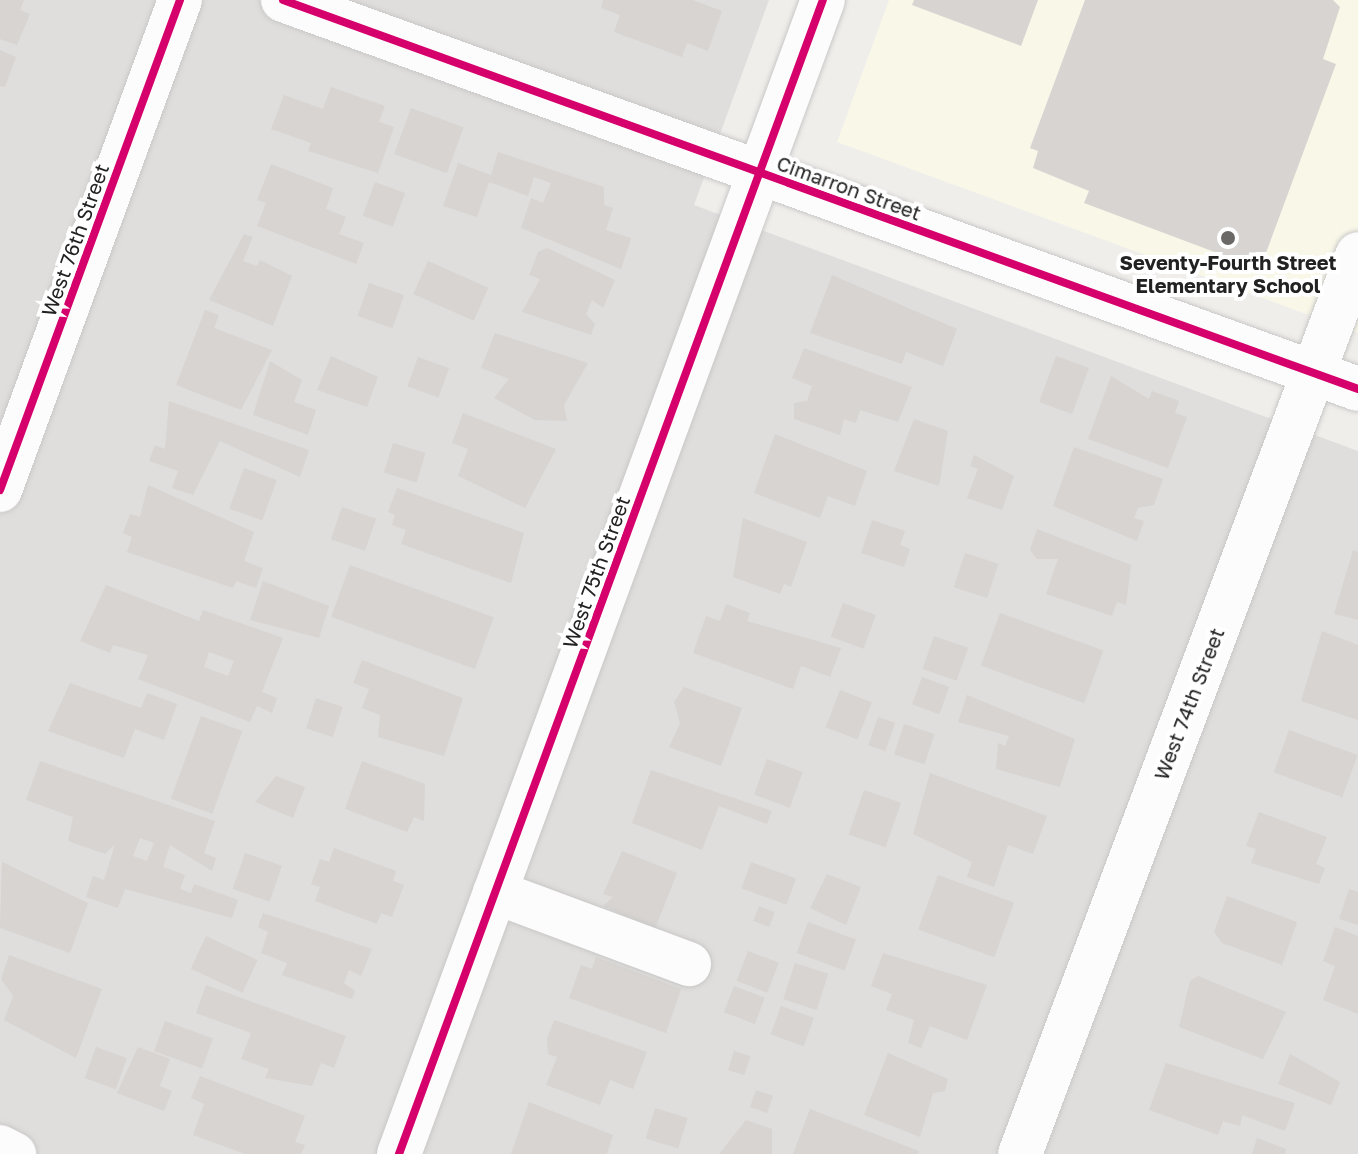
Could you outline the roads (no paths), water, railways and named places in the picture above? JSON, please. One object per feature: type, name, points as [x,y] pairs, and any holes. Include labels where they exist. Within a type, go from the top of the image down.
[{"type":"street","name":"West 76th Street","points":[[0,490],[180,0]]},
{"type":"street","name":"Cimarron Street","points":[[283,0],[1358,389]]},
{"type":"street","name":"West 75th Street","points":[[399,1154],[823,0]]},
{"type":"street","name":"West 74th Street","points":[[1020,1154],[1358,254]]},
{"type":"street","points":[[495,892],[689,964]]},
{"type":"street","points":[[0,1147],[14,1154]]},
{"type":"place","name":"Seventy-Fourth Street Elementary School","points":[[1228,238]]}]
